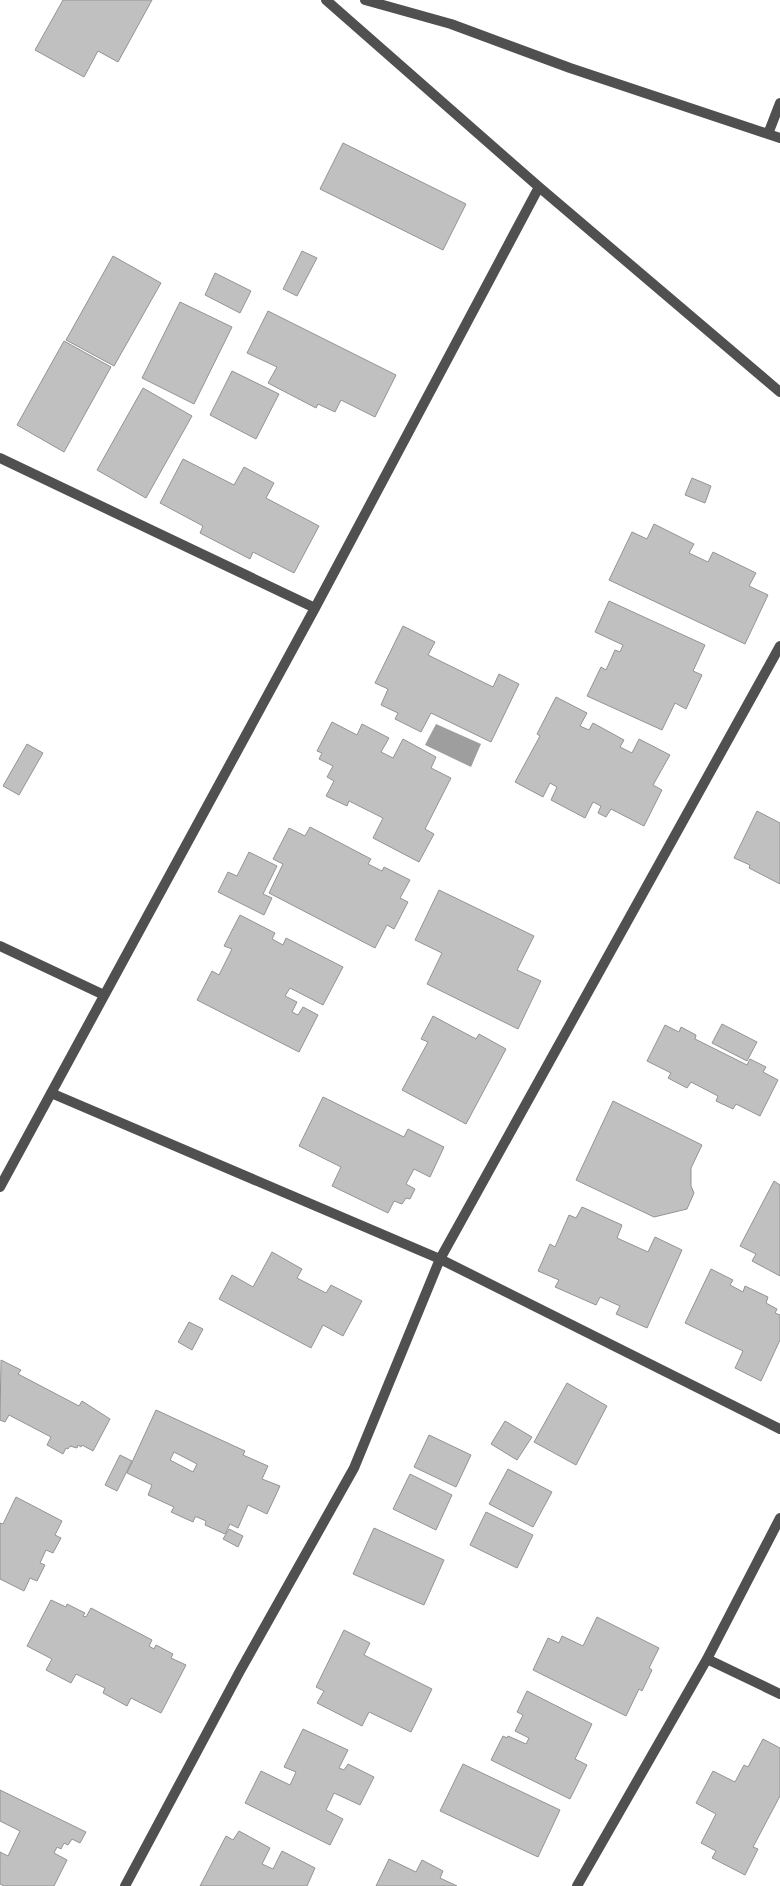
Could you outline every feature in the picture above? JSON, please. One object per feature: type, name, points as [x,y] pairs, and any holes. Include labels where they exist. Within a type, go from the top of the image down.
[{"type":"street","points":[[326,0],[540,187],[780,392]]},
{"type":"street","points":[[365,0],[451,24],[570,68],[780,138]]},
{"type":"street","points":[[768,134],[780,103]]},
{"type":"street","points":[[0,1187],[315,608],[540,187]]},
{"type":"street","points":[[0,458],[315,608]]},
{"type":"street","points":[[125,1886],[240,1671],[354,1468],[440,1259],[780,646]]},
{"type":"street","points":[[0,946],[104,995]]},
{"type":"street","points":[[51,1093],[440,1259],[780,1429]]},
{"type":"street","points":[[577,1886],[707,1659],[780,1518]]},
{"type":"street","points":[[707,1659],[780,1694]]},
{"type":"shaded area","points":[[436,724],[481,744],[471,767],[425,745]]},
{"type":"building","points":[[63,0],[152,0],[118,62],[98,51],[84,77],[35,50]]},
{"type":"building","points":[[343,143],[466,204],[443,250],[320,189]]},
{"type":"building","points":[[302,251],[317,258],[297,296],[283,289]]},
{"type":"building","points":[[113,256],[161,283],[114,366],[66,340]]},
{"type":"building","points":[[215,273],[251,291],[240,313],[205,295]]},
{"type":"building","points":[[180,302],[232,327],[194,404],[142,378]]},
{"type":"building","points":[[268,311],[396,375],[375,417],[341,400],[335,412],[318,404],[316,408],[268,383],[277,367],[247,353]]},
{"type":"building","points":[[64,341],[111,367],[64,452],[17,425]]},
{"type":"building","points":[[232,371],[279,394],[256,439],[210,415]]},
{"type":"building","points":[[143,388],[192,416],[146,498],[97,470]]},
{"type":"building","points":[[183,459],[234,485],[244,467],[274,483],[266,498],[319,526],[294,573],[253,552],[250,559],[200,533],[203,526],[160,503]]},
{"type":"building","points":[[692,478],[711,486],[705,503],[685,495]]},
{"type":"building","points":[[654,524],[694,544],[689,553],[708,562],[713,552],[756,573],[749,586],[768,595],[745,644],[609,580],[632,532],[647,539]]},
{"type":"building","points":[[609,601],[705,645],[693,671],[702,675],[686,709],[675,703],[662,730],[587,696],[601,667],[606,670],[615,650],[620,652],[623,645],[595,632]]},
{"type":"building","points":[[403,626],[435,642],[428,655],[493,687],[499,674],[519,684],[491,742],[431,713],[421,732],[395,719],[398,713],[381,705],[388,689],[375,683]]},
{"type":"building","points":[[556,697],[587,713],[580,726],[589,730],[593,723],[624,740],[620,747],[632,753],[639,739],[670,755],[653,785],[662,790],[644,826],[611,809],[606,817],[598,813],[601,806],[593,802],[585,818],[551,800],[557,787],[550,783],[543,797],[515,782],[540,736],[537,734]]},
{"type":"building","points":[[332,722],[357,735],[362,724],[389,738],[381,752],[393,758],[403,739],[436,757],[431,768],[451,778],[425,829],[434,834],[419,862],[373,838],[383,818],[349,801],[347,806],[326,796],[334,781],[327,777],[333,766],[319,759],[322,753],[317,751]]},
{"type":"building","points":[[27,744],[43,753],[19,795],[3,786]]},
{"type":"building","points":[[757,811],[780,823],[780,884],[749,868],[750,865],[734,858]]},
{"type":"building","points":[[310,827],[371,859],[368,864],[382,871],[384,867],[410,880],[400,898],[408,902],[394,929],[387,925],[375,948],[269,893],[283,864],[273,859],[289,828],[305,836]]},
{"type":"building","points":[[249,852],[277,866],[263,894],[272,898],[264,915],[218,892],[228,872],[237,876]]},
{"type":"building","points":[[439,890],[534,936],[517,970],[541,981],[518,1029],[427,984],[442,953],[415,940]]},
{"type":"building","points":[[240,915],[275,933],[272,939],[283,945],[286,938],[343,967],[323,1005],[290,988],[285,996],[297,1002],[292,1012],[298,1015],[303,1007],[318,1015],[299,1052],[197,1000],[212,971],[219,975],[232,949],[224,946]]},
{"type":"building","points":[[433,1016],[476,1039],[479,1034],[506,1049],[466,1124],[402,1090],[428,1042],[421,1039]]},
{"type":"building","points":[[722,1024],[757,1042],[747,1061],[712,1043]]},
{"type":"building","points":[[665,1025],[679,1032],[681,1027],[696,1035],[695,1039],[747,1065],[750,1059],[766,1067],[763,1072],[778,1080],[760,1116],[736,1104],[733,1109],[716,1101],[718,1096],[691,1082],[687,1088],[668,1078],[671,1073],[647,1061]]},
{"type":"building","points":[[323,1097],[404,1137],[408,1129],[444,1147],[430,1177],[414,1169],[406,1184],[415,1189],[410,1199],[406,1198],[402,1204],[394,1201],[388,1213],[332,1186],[341,1167],[299,1146]]},
{"type":"building","points":[[613,1101],[702,1145],[691,1168],[691,1186],[694,1193],[687,1209],[654,1217],[576,1180]]},
{"type":"building","points":[[774,1181],[780,1185],[780,1276],[752,1261],[756,1254],[740,1246]]},
{"type":"building","points":[[582,1207],[622,1225],[617,1238],[648,1252],[655,1237],[682,1250],[647,1328],[616,1314],[620,1306],[600,1297],[596,1305],[555,1287],[559,1280],[538,1271],[550,1244],[555,1247],[569,1215],[576,1218]]},
{"type":"building","points":[[272,1252],[302,1269],[297,1278],[326,1293],[331,1285],[362,1301],[343,1336],[323,1325],[311,1348],[219,1299],[232,1275],[253,1287]]},
{"type":"building","points":[[711,1269],[733,1280],[730,1285],[743,1292],[745,1286],[768,1297],[766,1303],[777,1309],[775,1313],[780,1315],[780,1340],[761,1381],[735,1368],[743,1351],[685,1323]]},
{"type":"building","points":[[189,1322],[203,1329],[192,1350],[178,1342]]},
{"type":"building","points":[[1,1360],[21,1370],[18,1374],[79,1406],[82,1401],[110,1419],[93,1451],[82,1445],[81,1447],[78,1445],[77,1448],[70,1446],[68,1449],[66,1448],[63,1454],[47,1445],[51,1437],[9,1415],[5,1422],[0,1420]]},
{"type":"building","points":[[567,1383],[607,1406],[576,1465],[534,1442]]},
{"type":"building","points":[[156,1410],[245,1451],[243,1455],[268,1466],[262,1479],[280,1486],[267,1514],[248,1505],[238,1528],[230,1524],[225,1534],[205,1525],[206,1521],[197,1517],[195,1517],[193,1522],[171,1512],[174,1507],[148,1495],[152,1485],[127,1473]],"holes":[[[174,1452],[197,1464],[193,1472],[170,1460]]]},
{"type":"building","points":[[505,1421],[532,1437],[517,1460],[491,1444]]},
{"type":"building","points":[[429,1435],[471,1455],[456,1487],[414,1467]]},
{"type":"building","points":[[120,1455],[132,1461],[117,1491],[105,1485]]},
{"type":"building","points":[[508,1469],[552,1492],[533,1527],[489,1504]]},
{"type":"building","points":[[410,1474],[452,1495],[436,1530],[393,1509]]},
{"type":"building","points":[[16,1497],[62,1521],[55,1535],[61,1538],[53,1553],[46,1550],[40,1563],[45,1565],[37,1581],[30,1578],[24,1591],[0,1579],[0,1523],[3,1524]]},
{"type":"building","points":[[486,1512],[533,1535],[517,1568],[470,1545]]},
{"type":"building","points":[[374,1528],[444,1560],[424,1605],[353,1574]]},
{"type":"building","points":[[229,1529],[243,1536],[238,1547],[223,1539]]},
{"type":"building","points":[[51,1600],[66,1607],[67,1604],[85,1613],[83,1616],[86,1617],[91,1608],[152,1640],[149,1646],[154,1649],[156,1645],[173,1654],[171,1658],[186,1665],[161,1713],[131,1698],[127,1706],[103,1693],[105,1688],[76,1674],[71,1683],[46,1670],[52,1659],[27,1646]]},
{"type":"building","points":[[597,1617],[659,1648],[649,1668],[652,1670],[642,1691],[639,1689],[626,1716],[533,1670],[548,1638],[559,1643],[562,1636],[583,1646]]},
{"type":"building","points":[[344,1630],[370,1643],[364,1655],[432,1689],[411,1732],[369,1712],[362,1726],[317,1703],[324,1691],[316,1687]]},
{"type":"building","points":[[527,1691],[592,1724],[575,1759],[587,1765],[570,1799],[491,1760],[503,1736],[507,1738],[508,1736],[526,1744],[529,1738],[515,1731],[523,1715],[517,1712]]},
{"type":"building","points":[[303,1729],[348,1750],[339,1768],[344,1770],[348,1764],[374,1777],[360,1805],[334,1793],[326,1810],[343,1819],[330,1845],[245,1803],[261,1771],[290,1785],[296,1772],[284,1767]]},
{"type":"building","points":[[763,1739],[780,1748],[780,1796],[753,1847],[758,1849],[745,1875],[712,1858],[716,1851],[701,1843],[716,1814],[696,1803],[713,1771],[735,1782],[744,1765],[748,1767]]},
{"type":"building","points":[[463,1764],[560,1810],[538,1857],[440,1811]]},
{"type":"building","points":[[0,1790],[86,1832],[80,1843],[72,1839],[68,1845],[64,1843],[61,1849],[57,1847],[54,1853],[67,1860],[54,1886],[4,1886],[0,1884],[0,1852],[8,1856],[20,1831],[0,1821]]},
{"type":"building","points":[[239,1831],[270,1848],[262,1864],[273,1869],[282,1851],[315,1868],[307,1886],[200,1886],[226,1836],[233,1840]]},
{"type":"building","points":[[389,1859],[416,1872],[422,1860],[443,1871],[440,1878],[457,1886],[376,1886]]}]
